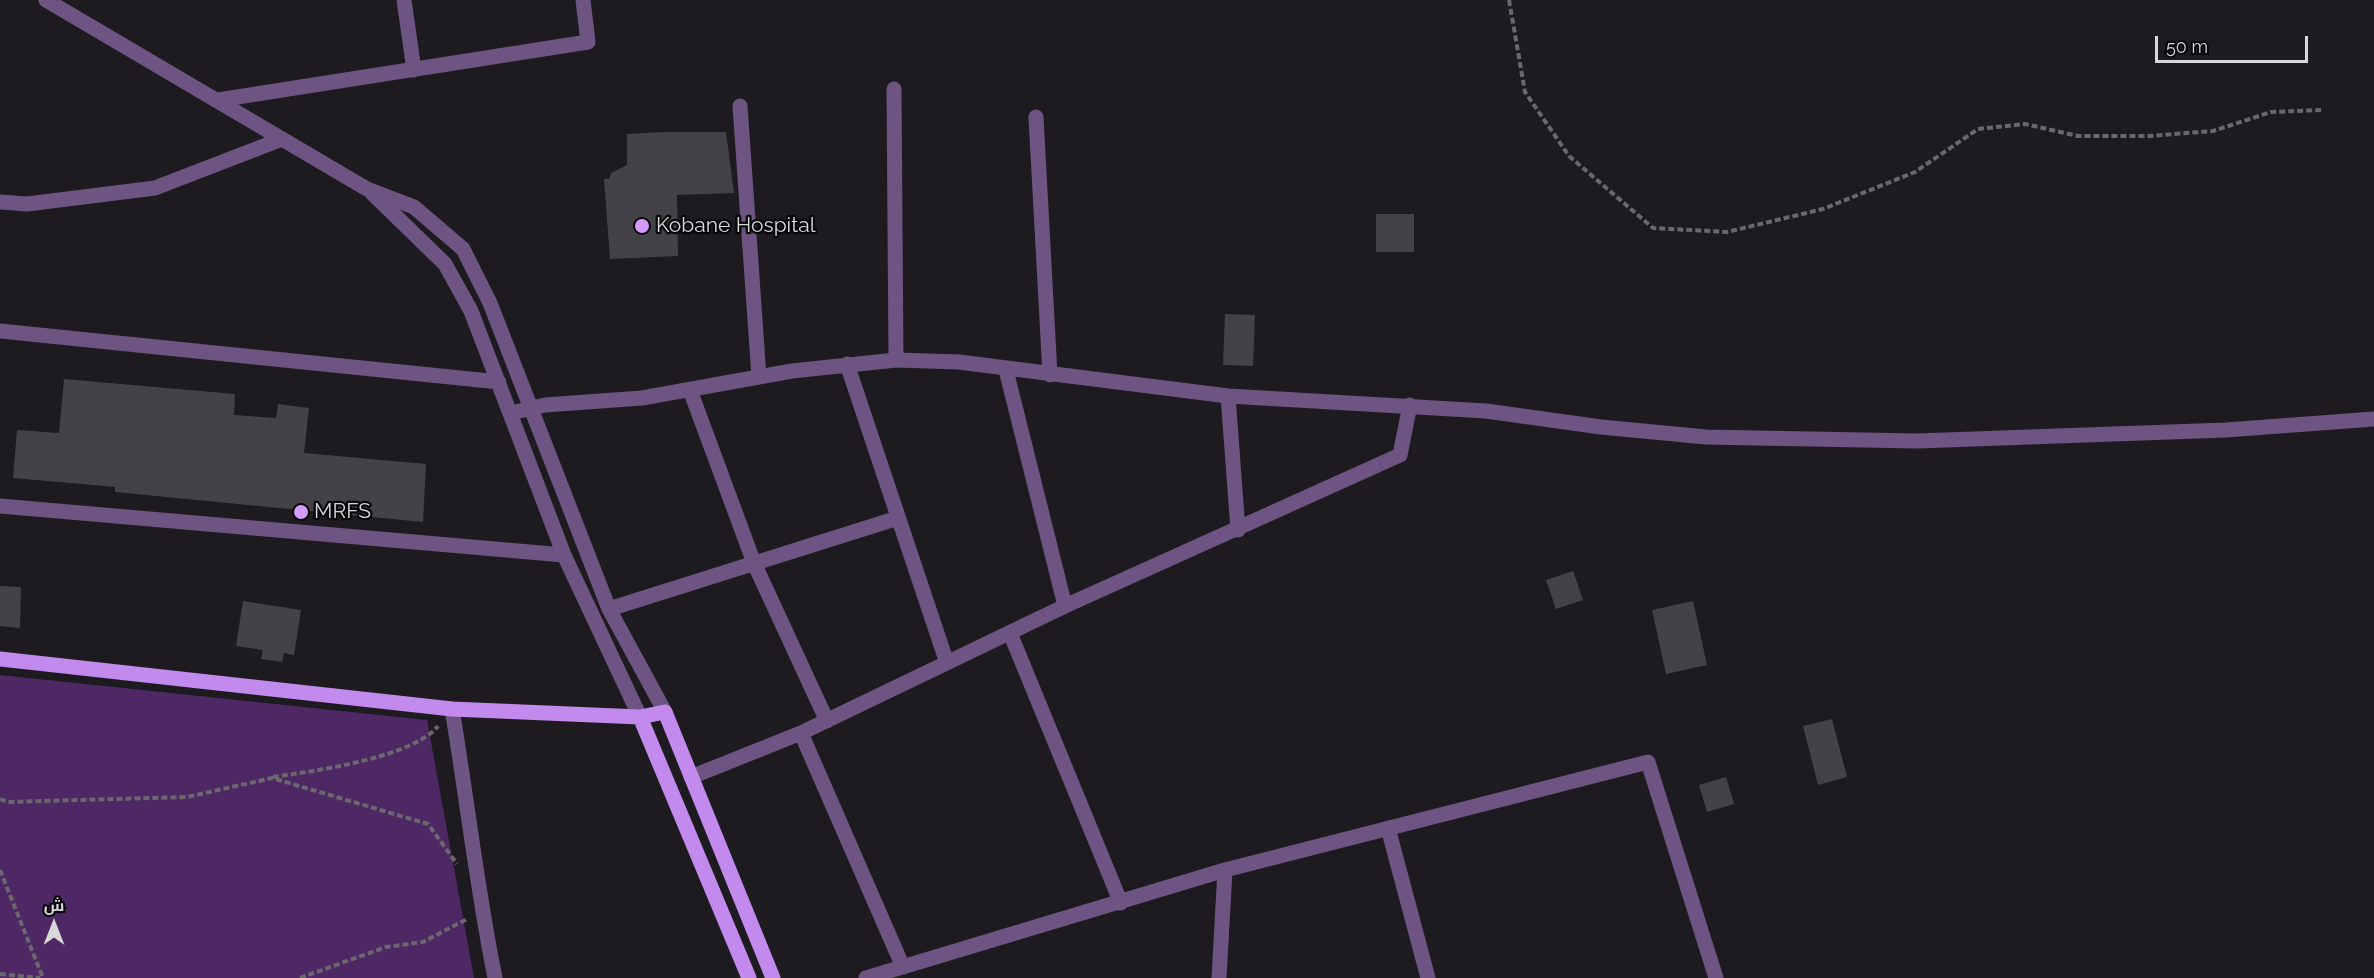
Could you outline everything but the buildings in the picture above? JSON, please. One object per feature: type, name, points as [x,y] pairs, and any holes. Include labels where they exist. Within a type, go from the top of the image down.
[{"type":"main road","points":[[0,659],[452,710],[640,717],[665,711],[773,978]]},
{"type":"main road","points":[[640,717],[748,978]]},
{"type":"street","points":[[46,0],[368,189],[414,207],[462,249],[490,303],[609,609],[665,711]]},
{"type":"street","points":[[404,0],[414,70]]},
{"type":"street","points":[[218,100],[588,42],[583,0]]},
{"type":"street","points":[[894,89],[896,360]]},
{"type":"street","points":[[740,106],[759,377]]},
{"type":"street","points":[[1036,117],[1050,375]]},
{"type":"street","points":[[0,202],[27,204],[155,189],[282,139]]},
{"type":"street","points":[[368,189],[445,264],[471,310],[564,555],[640,717]]},
{"type":"street","points":[[0,331],[499,382]]},
{"type":"street","points":[[511,413],[563,403],[608,402],[847,364],[896,360],[959,362],[1006,370],[1228,396],[1486,411],[1601,427],[1706,437],[1917,441],[2226,430],[2374,419]]},
{"type":"street","points":[[847,364],[947,663]]},
{"type":"street","points":[[1006,370],[1065,606]]},
{"type":"street","points":[[690,390],[754,563],[827,721]]},
{"type":"street","points":[[1228,396],[1238,530]]},
{"type":"street","points":[[691,777],[801,734],[1065,606],[1238,530],[1400,455],[1410,405]]},
{"type":"street","points":[[0,506],[564,555]]},
{"type":"street","points":[[609,609],[898,518]]},
{"type":"street","points":[[1010,633],[1121,903]]},
{"type":"street","points":[[452,710],[474,844],[481,907],[495,978]]},
{"type":"street","points":[[801,734],[903,967]]},
{"type":"street","points":[[866,978],[1225,870],[1648,762],[1716,978]]},
{"type":"street","points":[[1388,828],[1428,978]]},
{"type":"street","points":[[1219,978],[1225,870]]},
{"type":"path","points":[[1509,0],[1525,92],[1569,156],[1653,228],[1727,232],[1822,209],[1915,172],[1978,129],[2025,124],[2078,136],[2149,136],[2212,131],[2271,112],[2321,110]]},
{"type":"path","points":[[0,799],[8,802],[187,797],[272,778],[338,767],[377,756],[430,736],[452,710]]},
{"type":"path","points":[[272,778],[428,824],[460,869]]},
{"type":"path","points":[[0,870],[42,978],[0,974]]},
{"type":"path","points":[[300,978],[386,947],[423,942],[460,925],[481,907]]},
{"type":"shaded area","points":[[0,675],[427,720],[474,978],[0,978]]},
{"type":"place","name":"Kobane Hospital","points":[[642,226]]},
{"type":"place","name":"MRFS","points":[[301,512]]}]
